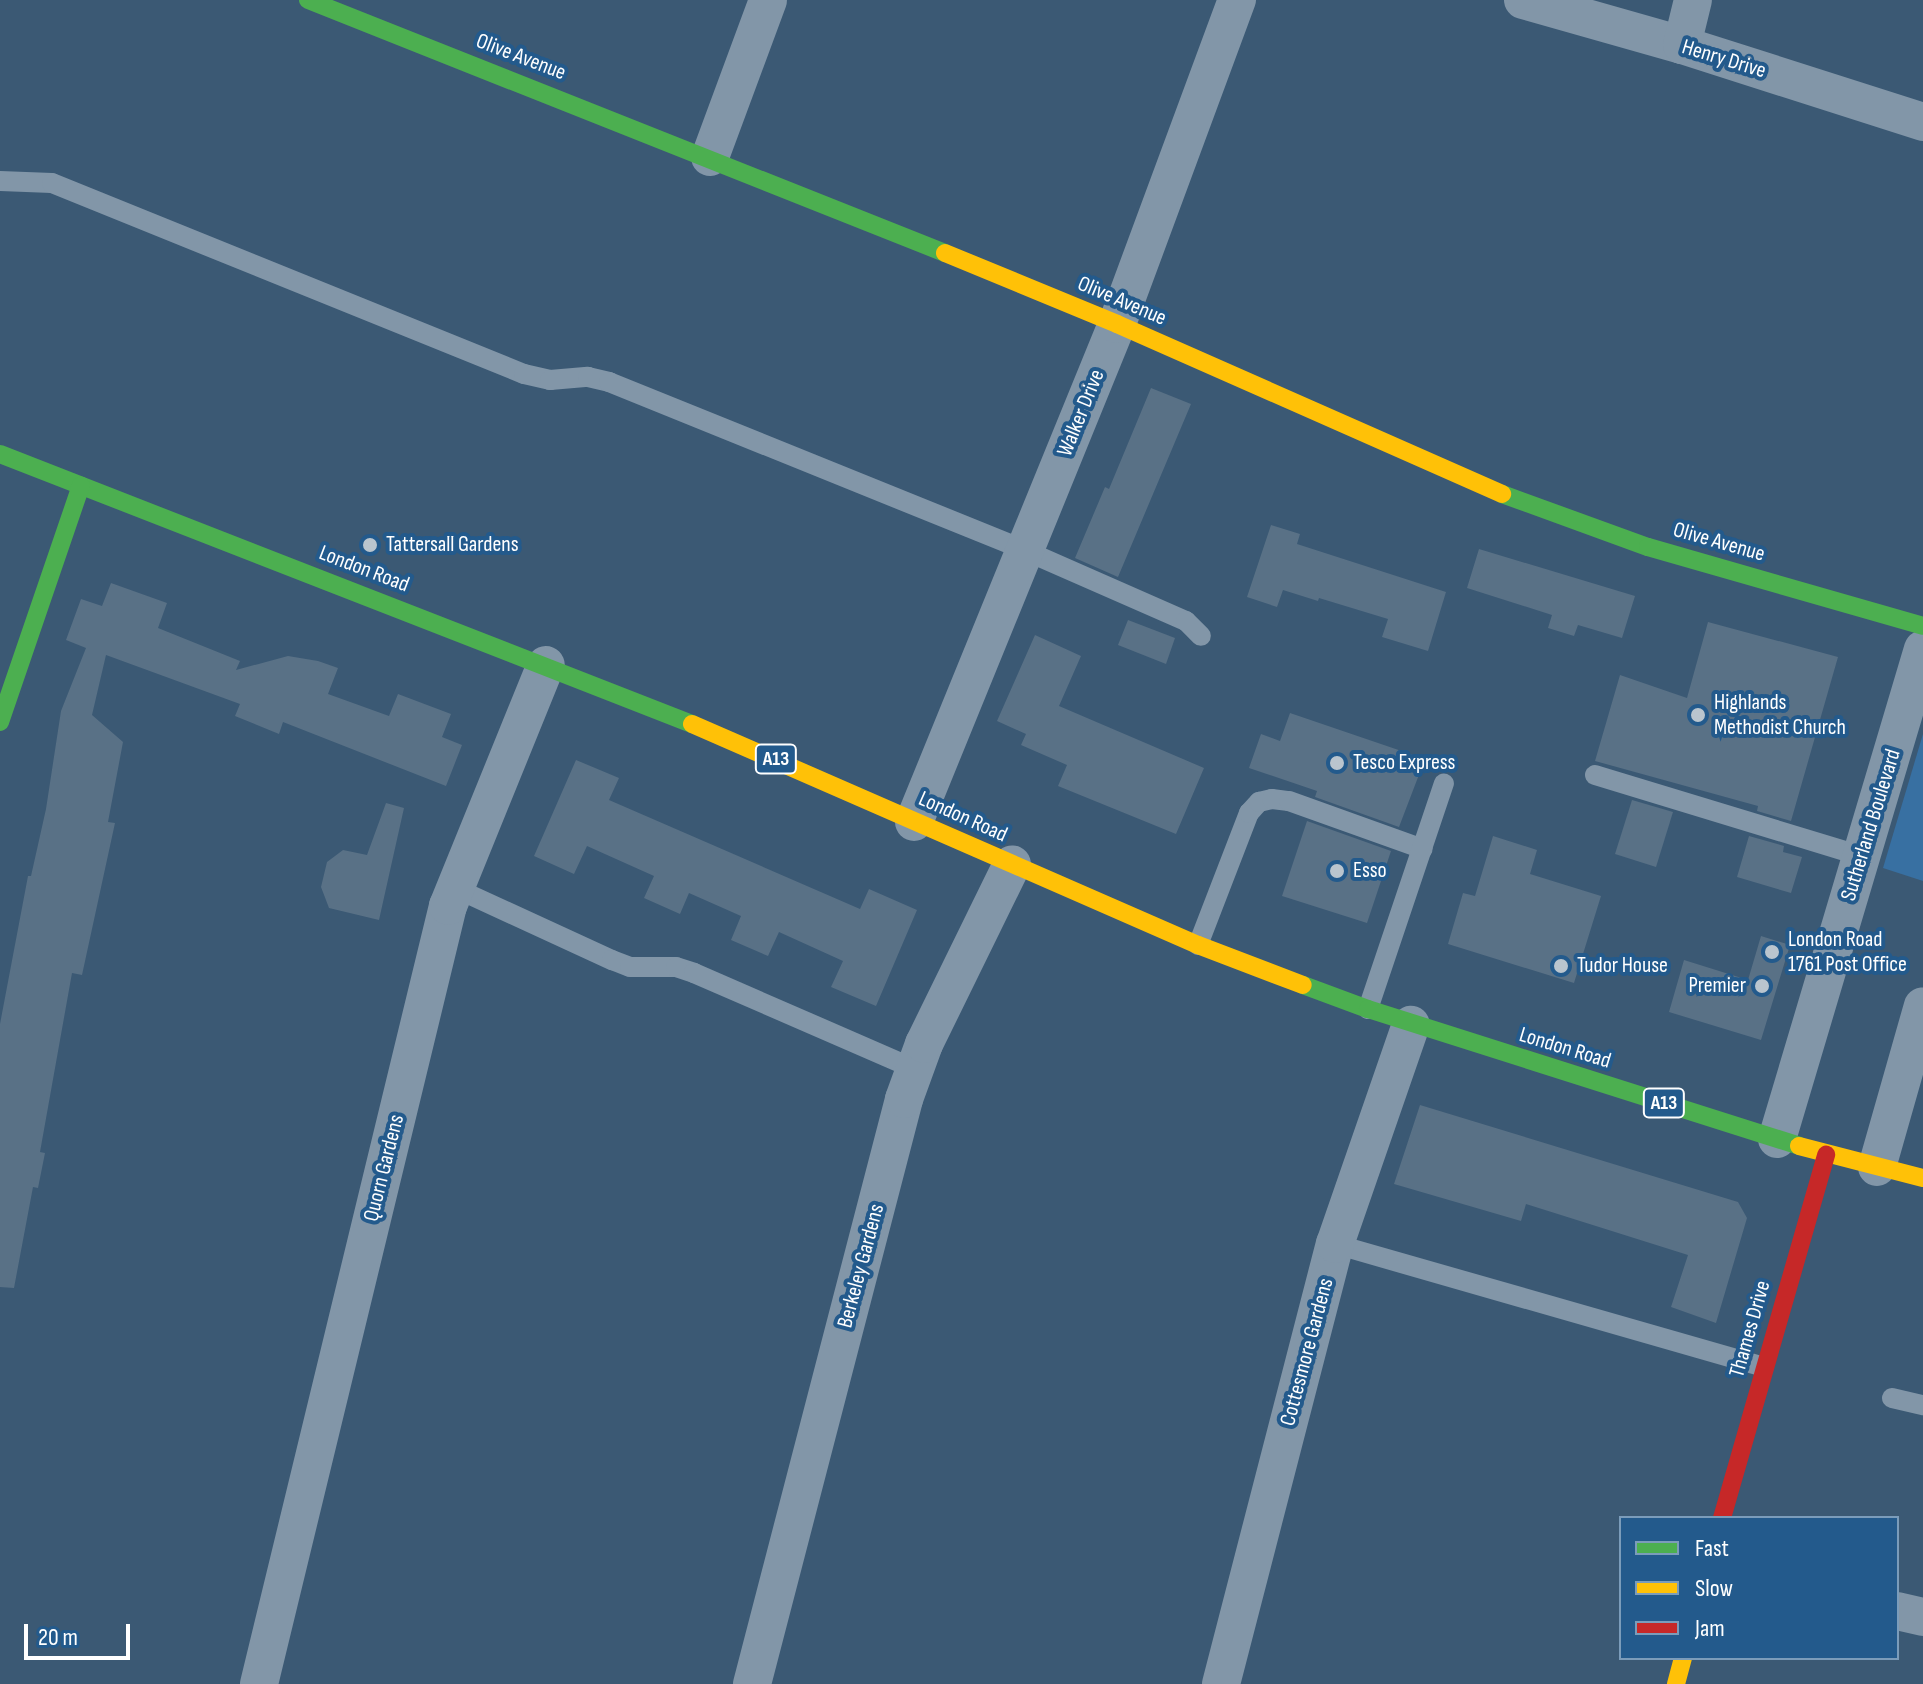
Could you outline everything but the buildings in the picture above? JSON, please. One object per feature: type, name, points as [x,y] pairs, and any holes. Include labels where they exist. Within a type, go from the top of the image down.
[{"type":"street","name":"Olive Avenue","points":[[308,0],[710,157],[1117,324],[1509,498],[1648,547],[1923,626]]},
{"type":"street","points":[[710,157],[768,0]]},
{"type":"street","name":"Walker Drive","points":[[914,822],[1117,324],[1237,0]]},
{"type":"street","name":"Henry Drive","points":[[1523,0],[1682,45],[1923,122]]},
{"type":"street","points":[[1682,45],[1693,0]]},
{"type":"street","name":"London Road","points":[[0,454],[546,665],[757,751],[1198,945],[1411,1025],[1826,1155],[1923,1178]]},
{"type":"street","points":[[0,722],[81,485]]},
{"type":"street","name":"Sutherland Boulevard","points":[[1777,1139],[1923,649]]},
{"type":"street","name":"Quorn Gardens","points":[[259,1684],[453,887],[546,665]]},
{"type":"street","name":"Berkeley Gardens","points":[[752,1684],[904,1099],[924,1044],[1012,864]]},
{"type":"street","points":[[1877,1167],[1923,1006]]},
{"type":"street","name":"Cottesmore Gardens","points":[[1221,1684],[1335,1244],[1411,1025]]},
{"type":"street","name":"Thames Drive","points":[[1723,1516],[1826,1155]]},
{"type":"street","points":[[1899,1611],[1923,1617]]},
{"type":"street","points":[[1676,1684],[1682,1660]]},
{"type":"lane","points":[[0,181],[52,183],[524,374],[550,380],[588,377],[609,382],[1024,550],[1186,621],[1201,636]]},
{"type":"lane","points":[[1595,775],[1861,856]]},
{"type":"lane","points":[[1368,1009],[1444,783]]},
{"type":"lane","points":[[1198,945],[1249,813],[1259,802],[1272,799],[1289,801],[1423,849]]},
{"type":"lane","points":[[453,887],[612,960],[630,967],[676,967],[694,973],[915,1069]]},
{"type":"lane","points":[[1335,1244],[1764,1367]]},
{"type":"lane","points":[[1892,1398],[1923,1405]]},
{"type":"shaded area","points":[[1923,734],[1923,881],[1883,868]]},
{"type":"traffic: fast","points":[[308,0],[945,253]]},
{"type":"traffic: fast","points":[[0,454],[692,724]]},
{"type":"traffic: fast","points":[[0,722],[81,485]]},
{"type":"traffic: fast","points":[[1502,494],[1648,547],[1923,626]]},
{"type":"traffic: fast","points":[[1303,985],[1368,1009],[1799,1146]]},
{"type":"traffic: slow","points":[[945,253],[1117,324],[1502,494]]},
{"type":"traffic: slow","points":[[692,724],[1198,945],[1303,985]]},
{"type":"traffic: slow","points":[[1799,1146],[1923,1178]]},
{"type":"traffic: slow","points":[[1676,1684],[1682,1660]]},
{"type":"traffic: jam","points":[[1723,1516],[1826,1155]]},
{"type":"place","name":"Tattersall Gardens","points":[[370,545]]},
{"type":"place","name":"Highlands Methodist Church","points":[[1698,715]]},
{"type":"place","name":"Tesco Express","points":[[1337,763]]},
{"type":"place","name":"Esso","points":[[1337,871]]},
{"type":"place","name":"London Road 1761 Post Office","points":[[1772,952]]},
{"type":"place","name":"Tudor House","points":[[1561,966]]},
{"type":"place","name":"Premier","points":[[1762,986]]}]
